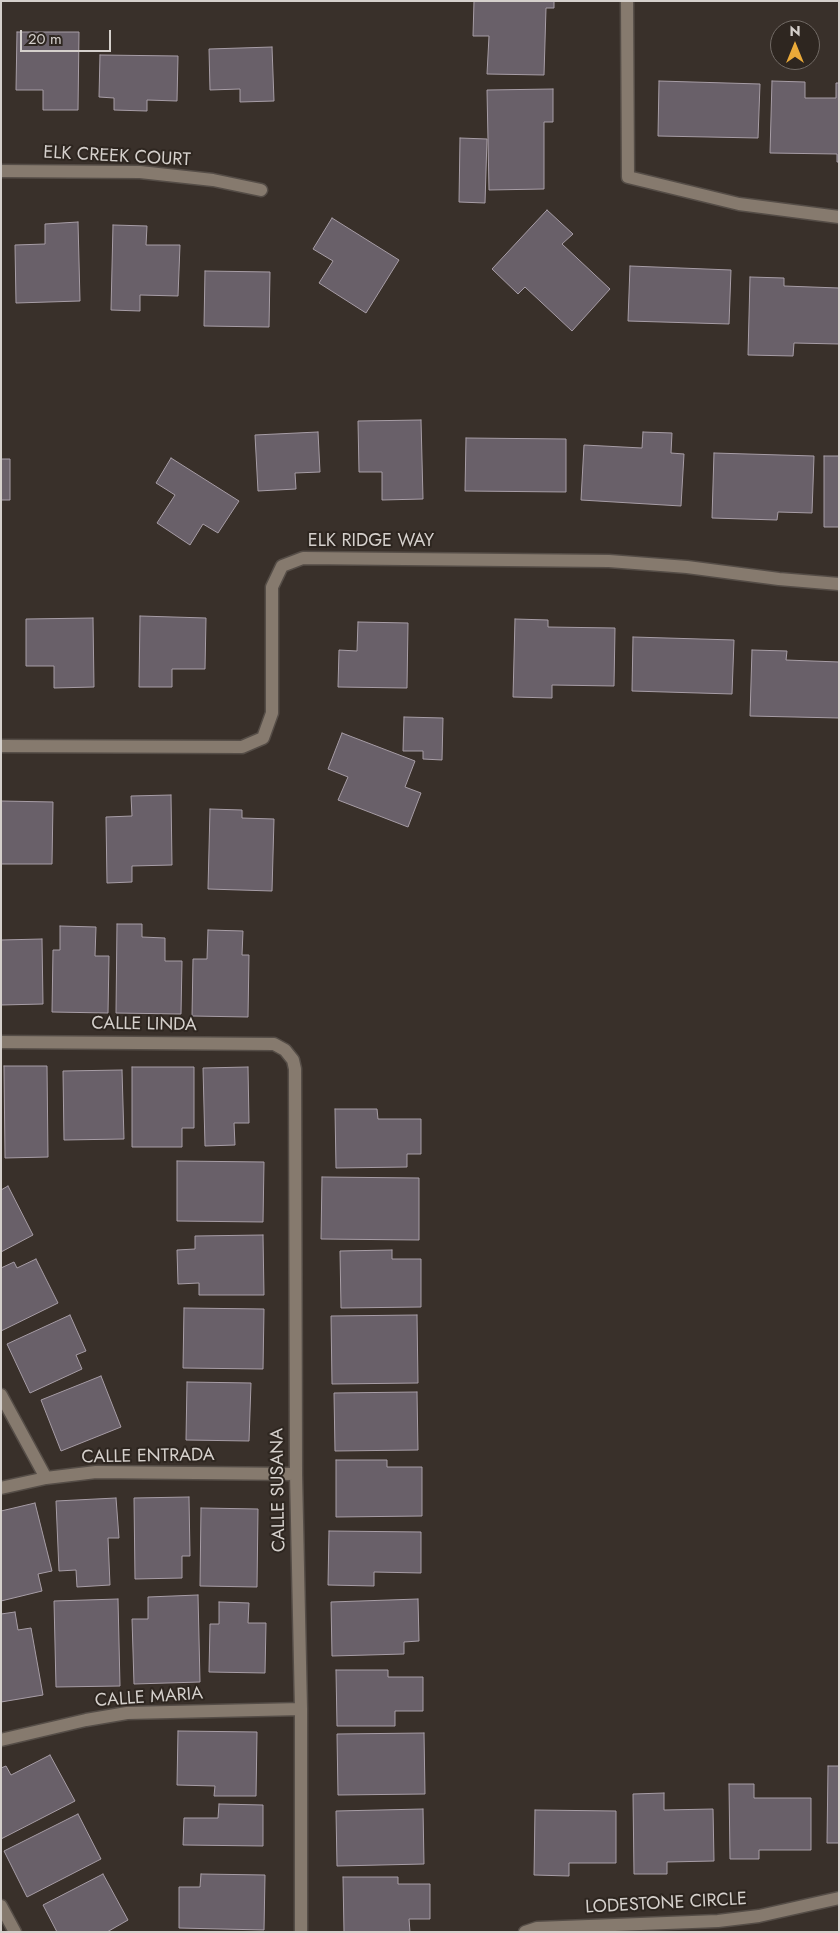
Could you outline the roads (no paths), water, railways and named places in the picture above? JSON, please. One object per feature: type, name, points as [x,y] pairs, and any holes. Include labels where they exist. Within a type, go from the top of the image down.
[{"type":"street","points":[[627,1],[628,177],[738,204],[839,217]]},
{"type":"street","name":"ELK CREEK COURT","points":[[1,170],[140,172],[213,180],[260,190]]},
{"type":"street","name":"ELK RIDGE WAY","points":[[1,746],[242,747],[262,738],[272,713],[272,587],[282,566],[303,558],[609,561],[687,567],[779,579],[839,584]]},
{"type":"street","name":"CALLE LINDA","points":[[1,1042],[274,1044],[285,1050]]},
{"type":"street","name":"CALLE SUSANA","points":[[285,1050],[293,1060],[295,1070],[296,1474],[301,1709],[301,1932]]},
{"type":"street","points":[[1,1396],[46,1478]]},
{"type":"street","name":"CALLE ENTRADA","points":[[1,1488],[46,1478],[96,1472],[296,1474]]},
{"type":"street","name":"CALLE MARIA","points":[[1,1740],[86,1720],[127,1713],[301,1709]]},
{"type":"street","name":"LODESTONE CIRCLE","points":[[525,1932],[537,1928],[718,1921],[759,1916],[839,1898]]},
{"type":"street","points":[[1,1906],[15,1932]]}]
